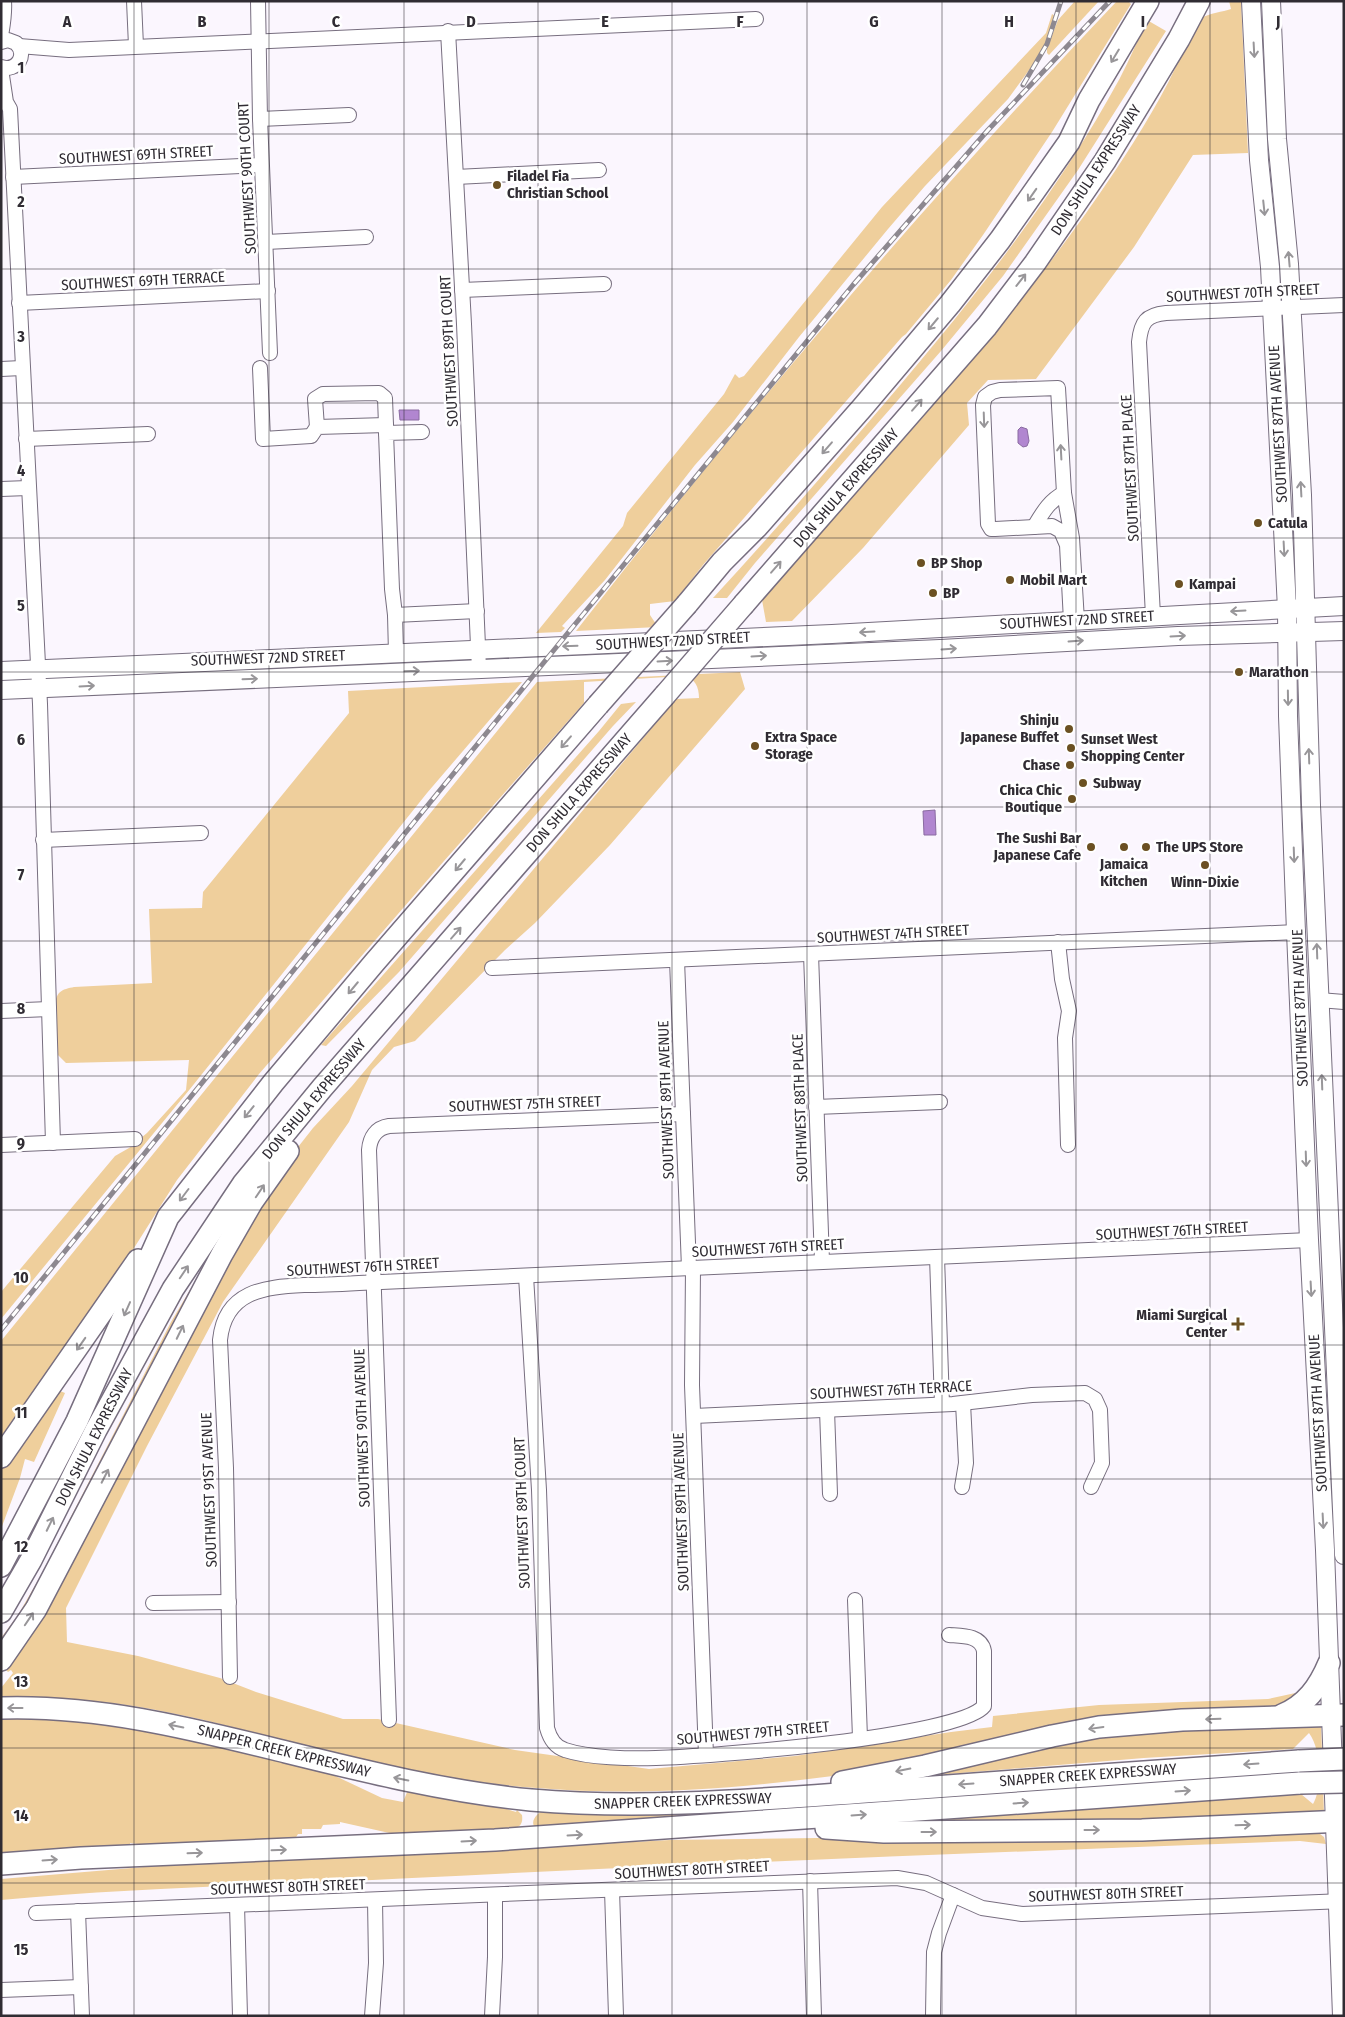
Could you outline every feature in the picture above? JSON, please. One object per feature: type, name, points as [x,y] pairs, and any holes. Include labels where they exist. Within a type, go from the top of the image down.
[{"type":"highway","name":"DON SHULA EXPRESSWAY","points":[[1,1612],[31,1560],[96,1430],[173,1289],[243,1184],[322,1088],[424,970],[987,326],[1035,263],[1105,161],[1180,39],[1199,1]]},
{"type":"highway","name":"DON SHULA EXPRESSWAY","points":[[1,1566],[77,1421],[168,1217],[273,1083],[374,963],[722,562],[757,527],[869,400],[950,304],[1000,240],[1069,142],[1089,100],[1144,8]]},
{"type":"highway","points":[[1,1660],[36,1609],[158,1376],[185,1320],[252,1202],[273,1171],[332,1096],[416,994],[424,970]]},
{"type":"highway","points":[[1,1457],[168,1217]]},
{"type":"highway","points":[[1280,1716],[1292,1711],[1308,1698],[1322,1680],[1329,1663]]},
{"type":"highway","name":"SNAPPER CREEK EXPRESSWAY","points":[[1,1708],[74,1710],[146,1720],[404,1780],[475,1793],[530,1800],[602,1804],[731,1802],[1344,1759]]},
{"type":"highway","points":[[731,1802],[901,1771],[1075,1731],[1157,1721],[1337,1715]]},
{"type":"highway","name":"SNAPPER CREEK EXPRESSWAY","points":[[1,1864],[81,1858],[495,1840],[1300,1783],[1344,1782]]},
{"type":"highway","points":[[741,1823],[884,1832],[1142,1830],[1339,1822]]},
{"type":"main road","name":"SOUTHWEST 87TH AVENUE","points":[[1251,1],[1259,160],[1272,308],[1287,609],[1296,932],[1309,1240],[1318,1391],[1329,1663],[1337,1715],[1342,2016]]},
{"type":"main road","name":"SOUTHWEST 87TH AVENUE","points":[[1271,1],[1277,139],[1292,307],[1307,632],[1311,805],[1324,1131],[1344,1555]]},
{"type":"main road","points":[[1259,160],[1270,144],[1277,139]]},
{"type":"main road","name":"SOUTHWEST 72ND STREET","points":[[1,670],[832,634],[1344,606]]},
{"type":"main road","points":[[1114,618],[1114,638]]},
{"type":"main road","points":[[998,625],[999,646]]},
{"type":"main road","name":"SOUTHWEST 72ND STREET","points":[[1,690],[831,654],[1114,638],[1344,631]]},
{"type":"main road","points":[[831,654],[832,634]]},
{"type":"main road","points":[[365,654],[365,673]]},
{"type":"main road","points":[[284,658],[285,677]]},
{"type":"main road","points":[[1292,807],[1311,805]]},
{"type":"main road","points":[[1300,1007],[1319,1000]]},
{"type":"main road","points":[[1304,1110],[1310,1113],[1324,1131]]},
{"type":"main road","points":[[1309,1240],[1329,1239]]},
{"type":"main road","points":[[1318,1391],[1337,1391]]},
{"type":"street","points":[[4,1],[5,16],[3,20],[12,48],[14,77],[13,101],[10,109],[39,688],[53,1142]]},
{"type":"street","points":[[134,1],[136,46]]},
{"type":"street","name":"SOUTHWEST 90TH COURT","points":[[258,1],[260,119],[270,353]]},
{"type":"street","points":[[12,48],[32,56],[61,53],[69,50],[136,46],[756,19]]},
{"type":"street","name":"SOUTHWEST 89TH COURT","points":[[448,31],[479,669]]},
{"type":"street","points":[[10,109],[6,102],[1,68],[8,68],[12,48]]},
{"type":"street","points":[[260,119],[349,115]]},
{"type":"street","name":"SOUTHWEST 69TH STREET","points":[[13,177],[262,165]]},
{"type":"street","points":[[456,177],[599,170]]},
{"type":"street","points":[[266,242],[366,237]]},
{"type":"street","points":[[462,290],[604,284]]},
{"type":"street","name":"SOUTHWEST 69TH TERRACE","points":[[19,303],[268,291]]},
{"type":"street","name":"SOUTHWEST 70TH STREET","points":[[1146,319],[1154,315],[1166,313],[1344,305]]},
{"type":"street","name":"SOUTHWEST 87TH PLACE","points":[[1146,319],[1139,342],[1153,616]]},
{"type":"street","points":[[1,369],[22,368]]},
{"type":"street","points":[[260,368],[263,439],[311,436],[317,427],[315,399],[323,394],[379,393],[385,398],[396,653]]},
{"type":"street","points":[[1058,388],[1064,493],[1072,538],[1074,621],[1067,544],[1064,533],[1057,528],[992,529],[988,524],[983,405],[988,394],[1000,390],[1058,388]]},
{"type":"street","points":[[317,427],[422,432]]},
{"type":"street","points":[[26,439],[148,434]]},
{"type":"street","points":[[1,489],[28,488]]},
{"type":"street","points":[[1034,527],[1046,506],[1054,498],[1064,493]]},
{"type":"street","points":[[395,615],[477,611]]},
{"type":"street","points":[[44,840],[201,833]]},
{"type":"street","name":"SOUTHWEST 74TH STREET","points":[[492,968],[1296,932]]},
{"type":"street","points":[[1058,942],[1068,1011],[1065,1038],[1068,1145]]},
{"type":"street","name":"SOUTHWEST 88TH PLACE","points":[[811,954],[822,1261]]},
{"type":"street","name":"SOUTHWEST 89TH AVENUE","points":[[677,960],[691,1268],[694,1416],[706,1755]]},
{"type":"street","points":[[1319,1000],[1344,1002]]},
{"type":"street","points":[[1,1011],[48,1009]]},
{"type":"street","points":[[816,1107],[940,1102]]},
{"type":"street","name":"SOUTHWEST 75TH STREET","points":[[372,1136],[379,1129],[389,1126],[683,1114]]},
{"type":"street","name":"SOUTHWEST 90TH AVENUE","points":[[372,1136],[369,1150],[389,1720]]},
{"type":"street","points":[[1,1146],[135,1139]]},
{"type":"street","name":"SOUTHWEST 76TH STREET","points":[[233,1306],[256,1291],[272,1287],[1309,1240]]},
{"type":"street","points":[[937,1256],[942,1404]]},
{"type":"street","name":"SOUTHWEST 89TH COURT","points":[[526,1276],[539,1490],[547,1728],[550,1738],[556,1746]]},
{"type":"street","name":"SOUTHWEST 91ST AVENUE","points":[[230,1677],[226,1468],[219,1348],[222,1327],[233,1306]]},
{"type":"street","name":"SOUTHWEST 76TH TERRACE","points":[[694,1416],[963,1403],[1032,1395],[1076,1393],[1089,1395],[1095,1399],[1100,1410],[1102,1463],[1091,1487]]},
{"type":"street","points":[[962,1487],[966,1463],[963,1403]]},
{"type":"street","points":[[827,1410],[830,1494]]},
{"type":"street","points":[[1325,1550],[1344,1549]]},
{"type":"street","points":[[855,1600],[860,1738]]},
{"type":"street","points":[[153,1602],[229,1602]]},
{"type":"street","name":"SOUTHWEST 79TH STREET","points":[[556,1746],[570,1752],[618,1757],[654,1758],[706,1755],[797,1747],[952,1722],[975,1714],[984,1706],[984,1651],[982,1644],[974,1638],[949,1635]]},
{"type":"street","name":"SOUTHWEST 80TH STREET","points":[[36,1913],[810,1881],[908,1879],[926,1883],[974,1905],[991,1910],[1030,1914],[1341,1901]]},
{"type":"street","points":[[810,1881],[814,2016]]},
{"type":"street","points":[[612,1890],[616,2016]]},
{"type":"street","points":[[492,2016],[495,1958],[495,1895]]},
{"type":"street","points":[[933,2016],[932,1979],[934,1952],[939,1933],[954,1895]]},
{"type":"street","points":[[372,2016],[376,1963],[374,1900]]},
{"type":"street","points":[[237,1905],[240,2016]]},
{"type":"street","points":[[78,1911],[82,2016]]},
{"type":"street","points":[[1,1990],[81,1987]]},
{"type":"shaded area","points":[[1075,1],[1099,1],[1049,55],[1047,48],[1058,20]]},
{"type":"shaded area","points":[[1117,1],[1128,1],[1131,4],[1052,132],[951,280],[906,334],[703,565],[675,601],[650,604],[650,615],[658,627],[576,631],[705,469],[839,309],[976,153]]},
{"type":"shaded area","points":[[1229,1],[1241,1],[1248,153],[1193,155],[1134,247],[1036,379],[988,380],[967,403],[969,425],[863,548],[792,621],[766,622],[762,600],[900,444],[1033,284],[1075,228],[1134,142],[1176,67],[1196,25],[1205,16],[1231,9]]},
{"type":"shaded area","points":[[1052,14],[1055,16],[1043,51],[1008,99],[925,186],[888,229],[799,337],[733,422],[695,465],[605,580],[562,626],[565,628],[561,632],[536,633],[623,526],[627,513],[724,394],[735,374],[739,378],[744,376],[882,207],[1046,33]]},
{"type":"shaded area","points":[[1147,20],[1166,31],[1078,170],[1003,276],[941,351],[755,563],[727,598],[713,598],[790,513],[901,384],[1002,259],[1064,171],[1093,125],[1120,78]]},
{"type":"shaded area","points":[[399,410],[419,410],[419,420],[400,420]]},
{"type":"shaded area","points":[[1021,427],[1027,429],[1029,441],[1027,446],[1023,447],[1018,443],[1018,430]]},
{"type":"shaded area","points":[[740,672],[745,689],[610,845],[535,923],[505,950],[415,1041],[394,1047],[372,1070],[349,1122],[223,1302],[147,1446],[66,1608],[67,1642],[138,1656],[220,1678],[256,1692],[343,1719],[378,1719],[515,1750],[649,1769],[795,1756],[992,1727],[993,1716],[1099,1705],[1268,1699],[1300,1692],[1293,1706],[803,1780],[697,1789],[590,1791],[496,1784],[415,1771],[343,1756],[248,1731],[151,1709],[90,1701],[1,1697],[1,1688],[13,1673],[11,1670],[8,1672],[4,1668],[221,1265],[291,1156],[313,1128],[352,1086],[676,699],[699,698],[694,681],[684,676],[584,682],[584,703],[259,1074],[177,1180],[122,1267],[1,1445],[1,1341],[537,682]]},
{"type":"shaded area","points":[[522,682],[427,793],[190,1089],[1,1319],[1,1292],[115,1156],[129,1148],[147,1133],[186,1090],[189,1060],[66,1063],[56,1053],[54,1013],[56,998],[59,993],[74,987],[152,983],[149,909],[202,908],[203,892],[349,713],[348,691]]},
{"type":"shaded area","points":[[636,702],[399,972],[326,1046],[321,1045],[621,704]]},
{"type":"shaded area","points":[[935,810],[936,835],[924,835],[923,811]]},
{"type":"shaded area","points":[[207,1261],[50,1566],[1,1647],[1,1638],[18,1615],[40,1577],[171,1322]]},
{"type":"shaded area","points":[[60,1391],[65,1393],[34,1462],[25,1459],[1,1529],[1,1469]]},
{"type":"shaded area","points":[[27,1717],[78,1720],[164,1733],[329,1773],[382,1798],[403,1802],[408,1790],[455,1800],[497,1806],[516,1812],[517,1810],[522,1815],[522,1822],[514,1829],[394,1834],[340,1822],[340,1824],[323,1825],[321,1829],[302,1829],[302,1834],[298,1834],[295,1839],[144,1845],[130,1843],[130,1847],[1,1855],[1,1718]]},
{"type":"shaded area","points":[[1321,1722],[1324,1814],[1202,1819],[898,1822],[1292,1794],[1301,1794],[1313,1804],[1318,1788],[1319,1768],[1316,1748],[1309,1733],[1293,1749],[1144,1758],[913,1777],[1072,1737]]},
{"type":"shaded area","points":[[542,1811],[615,1815],[709,1814],[692,1817],[535,1828],[533,1821]]},
{"type":"shaded area","points":[[1316,1831],[1324,1837],[1326,1844],[1300,1841],[745,1863],[155,1889],[1,1900],[1,1879],[156,1866],[670,1840]]},
{"type":"railway","points":[[1023,85],[1047,44],[1061,1]]},
{"type":"railway","points":[[1,1330],[853,285],[988,130],[1110,1]]},
{"type":"place","name":"Filadel Fia Christian School","points":[[497,185]]},
{"type":"place","name":"Catula","points":[[1258,523]]},
{"type":"place","name":"BP Shop","points":[[921,563]]},
{"type":"place","name":"Mobil Mart","points":[[1010,580]]},
{"type":"place","name":"Kampai","points":[[1179,584]]},
{"type":"place","name":"BP","points":[[933,593]]},
{"type":"place","name":"Marathon","points":[[1239,672]]},
{"type":"place","name":"Shinju Japanese Buffet","points":[[1069,729]]},
{"type":"place","name":"Extra Space Storage","points":[[755,746]]},
{"type":"place","name":"Sunset West Shopping Center","points":[[1071,748]]},
{"type":"place","name":"Chase","points":[[1070,765]]},
{"type":"place","name":"Subway","points":[[1083,783]]},
{"type":"place","name":"Chica Chic Boutique","points":[[1072,799]]},
{"type":"place","name":"The Sushi Bar Japanese Cafe","points":[[1091,847]]},
{"type":"place","name":"Jamaica Kitchen","points":[[1124,847]]},
{"type":"place","name":"The UPS Store","points":[[1146,847]]},
{"type":"place","name":"Winn-Dixie","points":[[1205,865]]},
{"type":"place","name":"Miami Surgical Center","points":[[1238,1324]]}]
